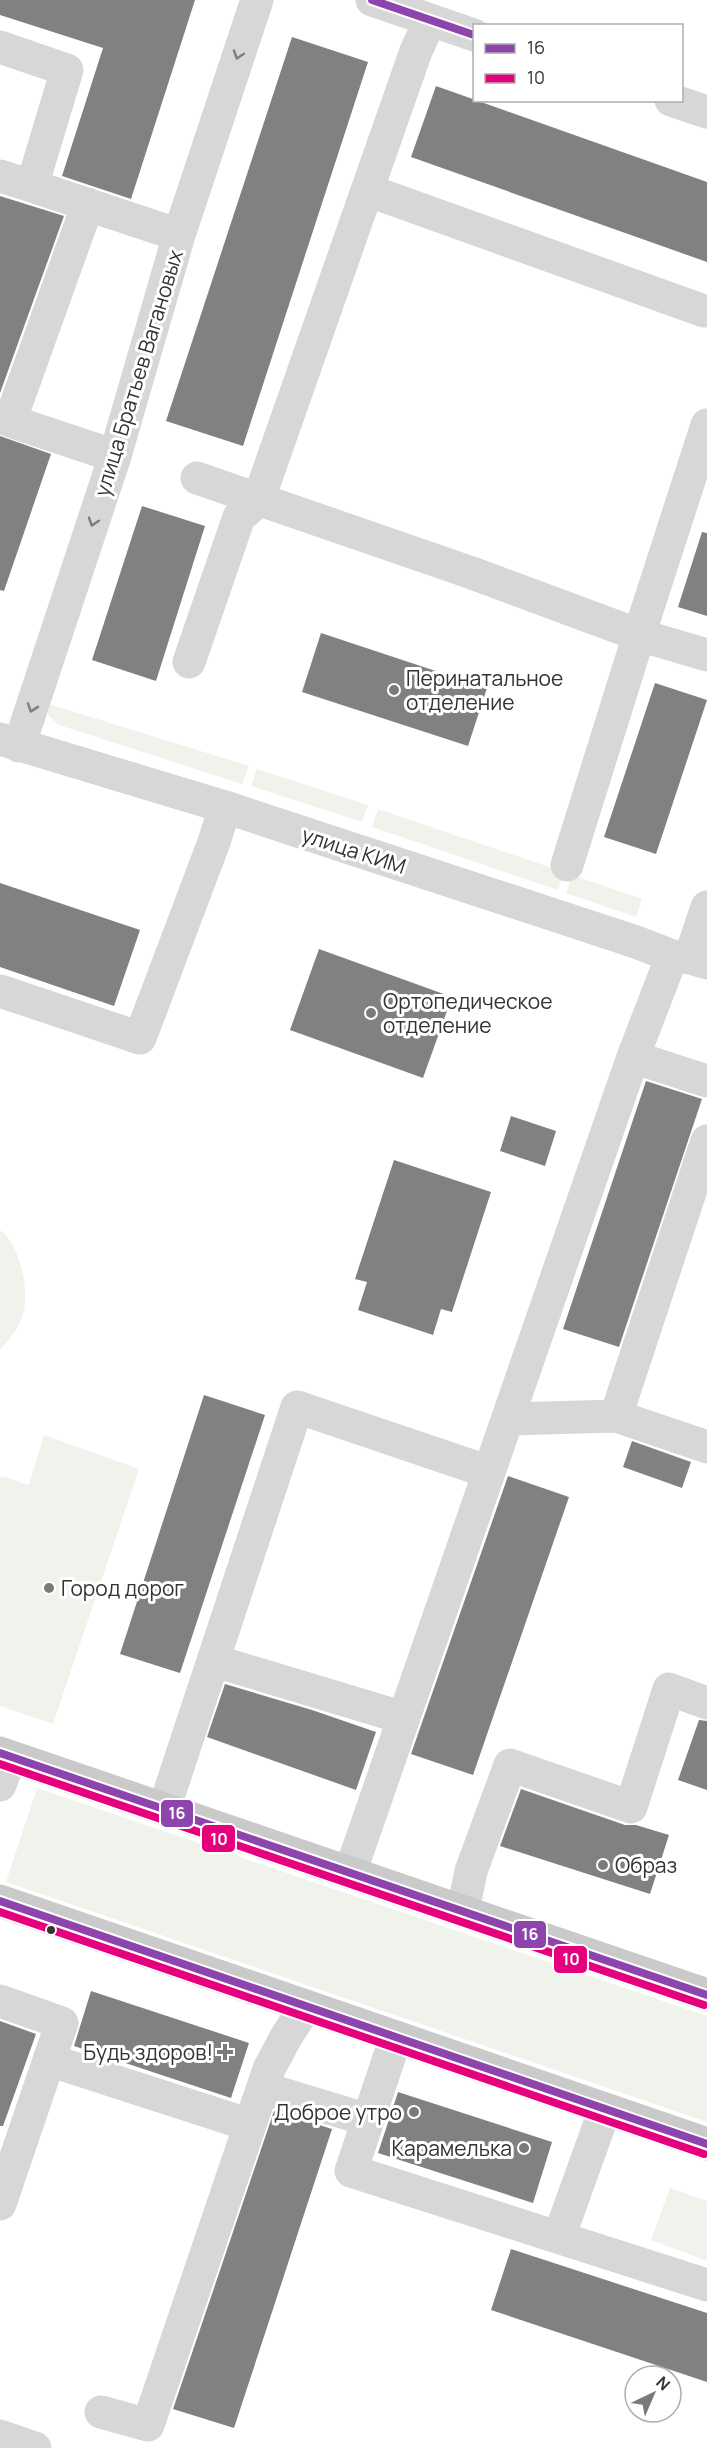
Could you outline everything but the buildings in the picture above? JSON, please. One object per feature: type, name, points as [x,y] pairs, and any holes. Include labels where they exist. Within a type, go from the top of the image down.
[{"type":"main road","points":[[3,1765],[164,1809],[707,1995]]},
{"type":"main road","points":[[0,1901],[707,2144]]},
{"type":"street","name":"улица Братьев Вагановых","points":[[9,742],[115,456],[179,235],[257,0]]},
{"type":"street","points":[[372,0],[473,36]]},
{"type":"street","points":[[189,662],[239,517],[258,501],[416,51],[429,21]]},
{"type":"street","points":[[0,47],[67,70],[32,186]]},
{"type":"street","points":[[677,102],[707,112]]},
{"type":"street","points":[[0,176],[179,235]]},
{"type":"street","points":[[367,190],[704,311]]},
{"type":"street","points":[[88,204],[5,420],[115,456]]},
{"type":"street","points":[[567,865],[707,425]]},
{"type":"street","points":[[197,478],[258,501],[472,573],[639,635],[707,655]]},
{"type":"street","name":"улица КИМ","points":[[9,742],[225,807],[690,959]]},
{"type":"street","points":[[0,991],[140,1038],[225,807]]},
{"type":"street","points":[[350,1873],[633,1057],[690,959],[707,907]]},
{"type":"street","points":[[633,1057],[707,1081]]},
{"type":"street","points":[[616,1416],[707,1141]]},
{"type":"street","points":[[164,1809],[297,1407],[489,1473]]},
{"type":"street","points":[[508,1419],[616,1416],[707,1447]]},
{"type":"street","points":[[214,1661],[404,1718]]},
{"type":"street","points":[[463,1911],[471,1870],[510,1765],[631,1807],[669,1689],[707,1703]]},
{"type":"street","points":[[0,2001],[62,2023],[0,2204]]},
{"type":"street","points":[[101,2412],[148,2425],[269,2069],[306,2006]]},
{"type":"street","points":[[396,2037],[351,2171],[707,2285]]},
{"type":"street","points":[[49,2060],[250,2125]]},
{"type":"street","points":[[263,2088],[368,2120]]},
{"type":"street","points":[[558,2237],[605,2109]]},
{"type":"street","points":[[0,2436],[35,2448]]},
{"type":"shaded area","points":[[49,704],[249,766],[242,784],[59,725],[48,715]]},
{"type":"shaded area","points":[[257,769],[368,805],[362,822],[251,786]]},
{"type":"shaded area","points":[[378,809],[564,872],[558,890],[372,827]]},
{"type":"shaded area","points":[[572,875],[642,899],[636,917],[566,893]]},
{"type":"shaded area","points":[[0,1230],[13,1246],[18,1257],[24,1281],[25,1304],[19,1323],[0,1350]]},
{"type":"shaded area","points":[[44,1435],[139,1469],[53,1724],[0,1706],[0,1480],[1,1476],[29,1485]]},
{"type":"shaded area","points":[[37,1788],[707,2016],[707,2122],[6,1882]]},
{"type":"shaded area","points":[[670,2188],[707,2201],[707,2261],[651,2240]]},
{"type":"transit line","name":"16","points":[[372,0],[473,35]]},
{"type":"transit line","name":"16","points":[[0,1753],[707,1995]]},
{"type":"transit line","name":"10","points":[[0,1764],[704,2005]]},
{"type":"transit line","name":"16","points":[[0,1901],[707,2144]]},
{"type":"transit line","name":"10","points":[[0,1912],[704,2154]]},
{"type":"place","name":"Перинатальное отделение","points":[[394,690]]},
{"type":"place","name":"Ортопедическое отделение","points":[[371,1013]]},
{"type":"place","name":"Город дорог","points":[[49,1588]]},
{"type":"place","name":"Образ","points":[[603,1865]]},
{"type":"place","name":"Будь здоров!","points":[[225,2052]]},
{"type":"place","name":"Доброе утро","points":[[414,2112]]},
{"type":"place","name":"Карамелька","points":[[524,2148]]}]
